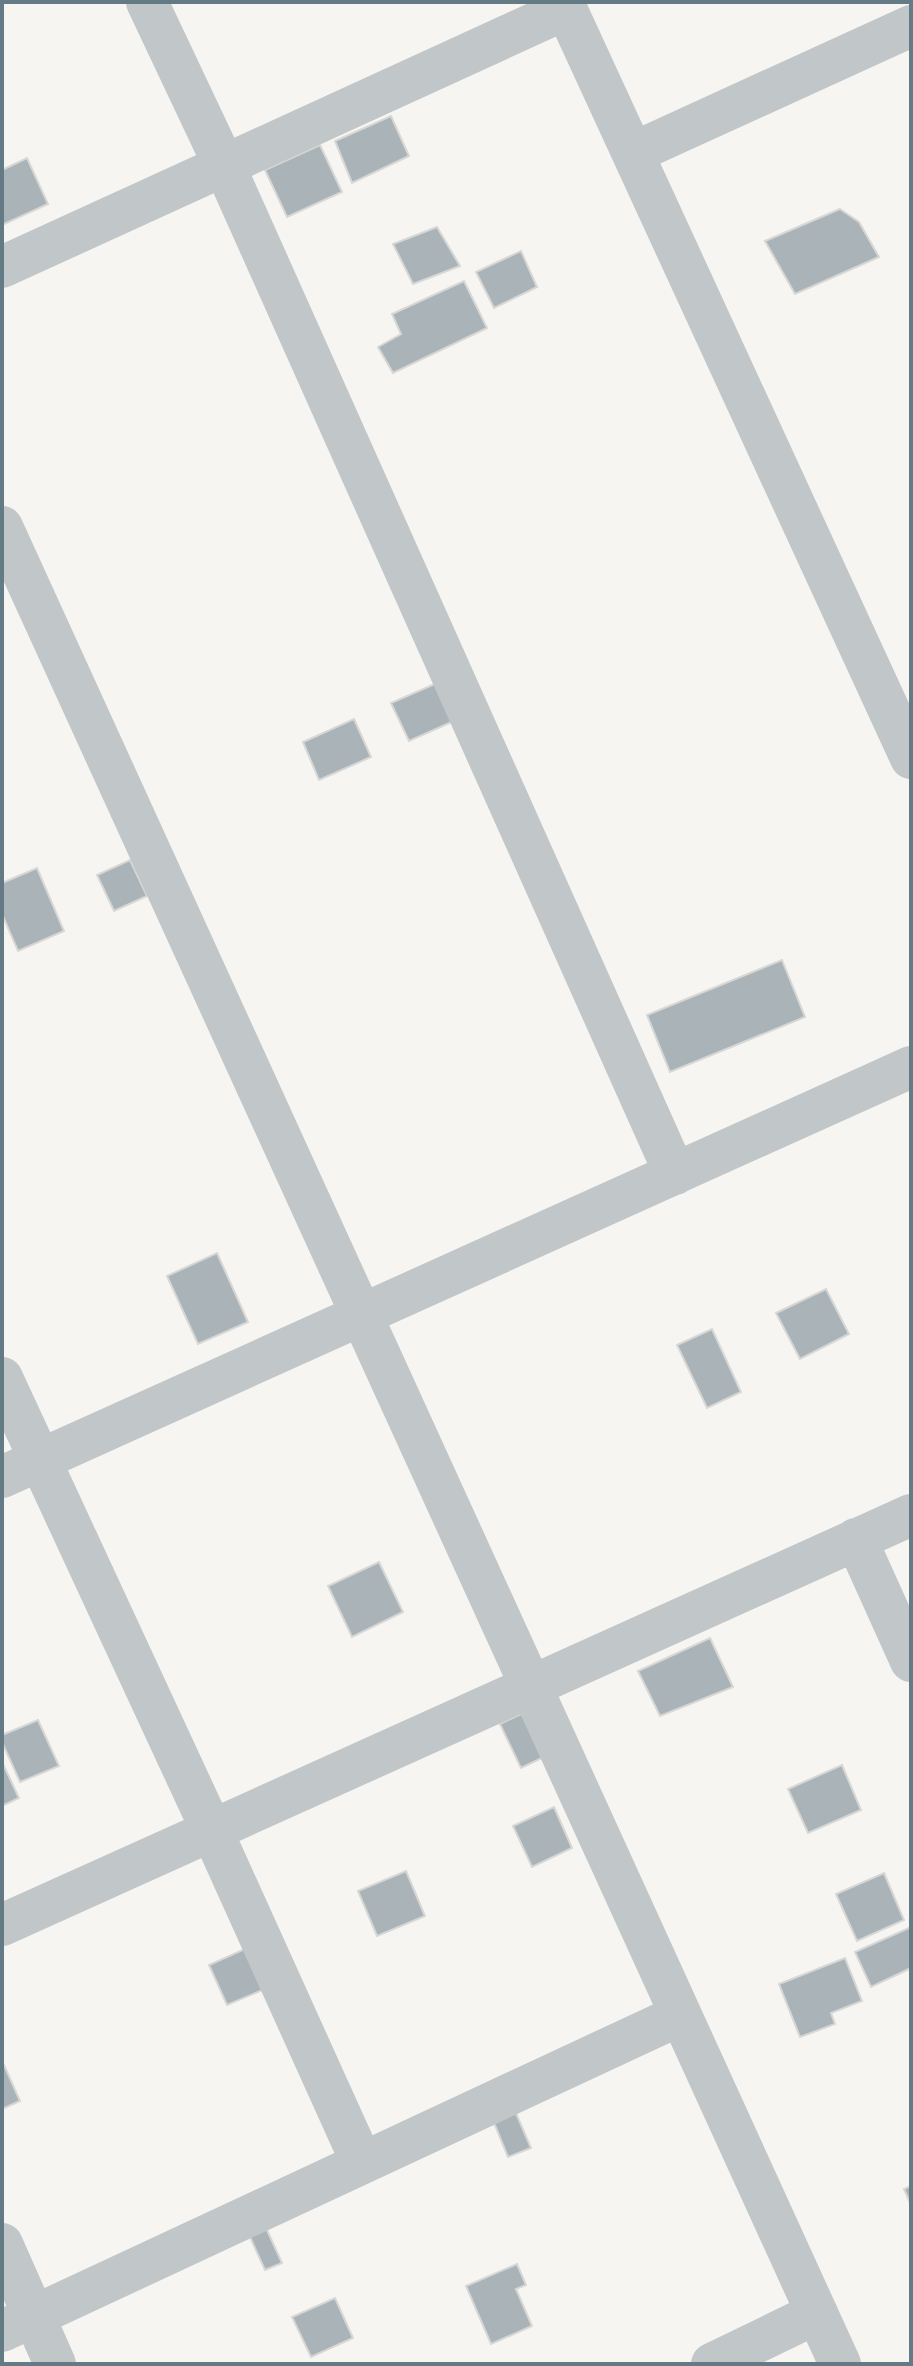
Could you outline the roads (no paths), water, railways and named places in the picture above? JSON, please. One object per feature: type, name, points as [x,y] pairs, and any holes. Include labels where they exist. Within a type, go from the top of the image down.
[{"type":"street","points":[[147,2],[224,165],[675,1174]]},
{"type":"street","points":[[2,267],[564,6],[911,758]]},
{"type":"street","points":[[633,153],[911,26]]},
{"type":"street","points":[[2,527],[12,577],[362,1316],[840,2364]]},
{"type":"street","points":[[2,1477],[911,1067]]},
{"type":"street","points":[[2,1378],[362,2163]]},
{"type":"street","points":[[2,1925],[911,1515]]},
{"type":"street","points":[[856,1539],[911,1661]]},
{"type":"street","points":[[18,2324],[680,2015]]},
{"type":"street","points":[[2,2244],[18,2324],[55,2364]]},
{"type":"street","points":[[712,2364],[817,2313]]}]
